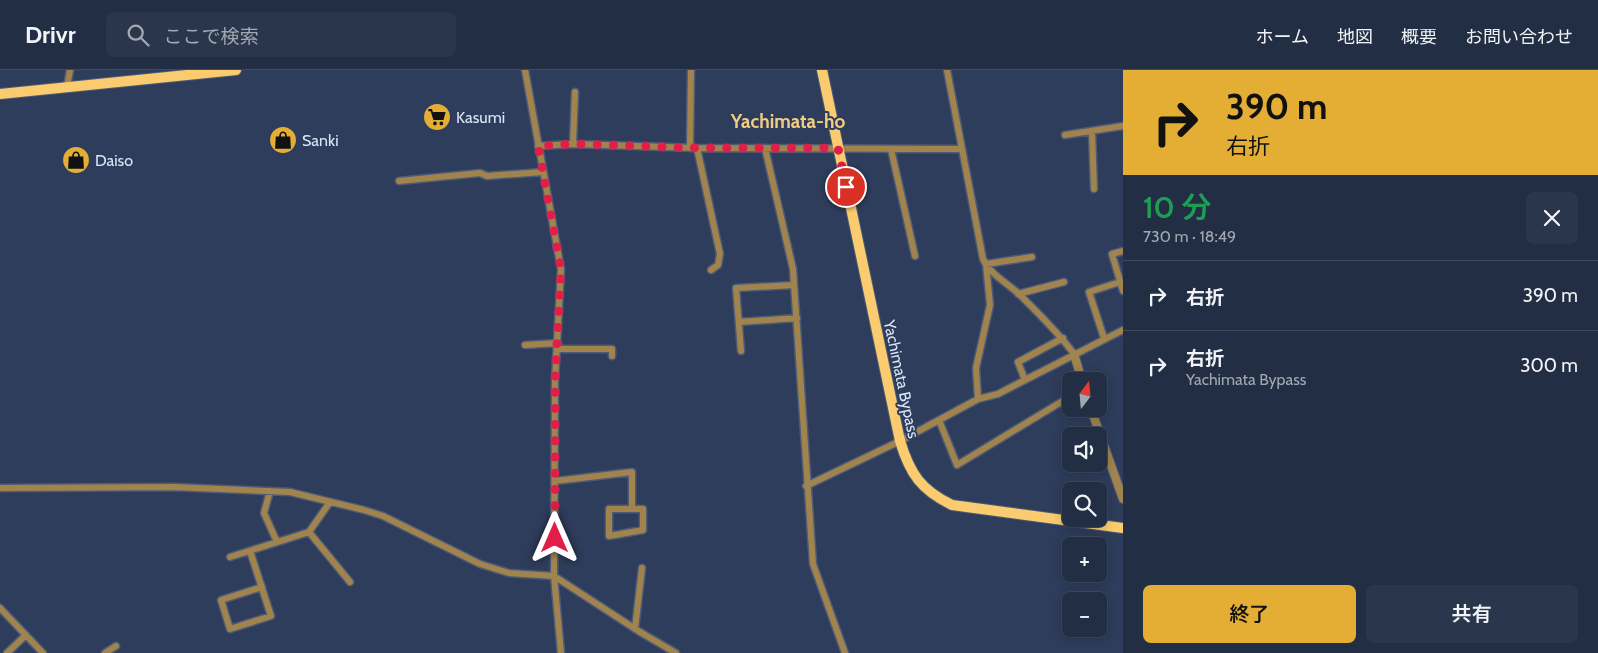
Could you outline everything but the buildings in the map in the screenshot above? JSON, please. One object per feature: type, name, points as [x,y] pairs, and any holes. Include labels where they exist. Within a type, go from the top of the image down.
[{"type":"main road","points":[[0,94],[230,70]]},
{"type":"main road","name":"Yachimata Bypass","points":[[822,70],[900,441],[908,466],[916,479],[938,498],[952,505],[1123,528]]},
{"type":"street","points":[[66,87],[70,70]]},
{"type":"street","points":[[524,70],[561,269],[555,380],[554,576],[561,653]]},
{"type":"street","points":[[691,70],[694,148],[720,254],[718,265],[711,270]]},
{"type":"street","points":[[947,70],[960,149],[986,264],[990,305],[976,368],[978,399]]},
{"type":"street","points":[[574,144],[575,92]]},
{"type":"street","points":[[1065,135],[1123,126]]},
{"type":"street","points":[[1092,131],[1094,189]]},
{"type":"street","points":[[538,146],[574,144],[694,148],[960,149]]},
{"type":"street","points":[[765,148],[793,269],[806,486],[813,564],[845,653]]},
{"type":"street","points":[[891,149],[915,256]]},
{"type":"street","points":[[400,182],[480,173],[487,176],[543,172]]},
{"type":"street","points":[[1123,251],[1112,254],[1123,291]]},
{"type":"street","points":[[986,264],[1032,257]]},
{"type":"street","points":[[986,264],[1063,338],[1074,354],[1079,372]]},
{"type":"street","points":[[1018,294],[1064,282]]},
{"type":"street","points":[[1104,338],[1089,292],[1120,282]]},
{"type":"street","points":[[741,351],[736,288],[794,285]]},
{"type":"street","points":[[739,322],[797,318]]},
{"type":"street","points":[[806,486],[900,441],[978,399],[998,394],[1104,338],[1123,330]]},
{"type":"street","points":[[1025,380],[1018,362],[1063,338]]},
{"type":"street","points":[[525,345],[612,350],[612,356]]},
{"type":"street","points":[[939,420],[956,465],[1062,401]]},
{"type":"street","points":[[1094,418],[1123,500]]},
{"type":"street","points":[[555,481],[632,472],[632,509]]},
{"type":"street","points":[[0,488],[174,487],[290,492],[383,516],[480,564],[509,573],[554,576],[635,629],[676,653]]},
{"type":"street","points":[[270,491],[264,513],[277,542]]},
{"type":"street","points":[[230,557],[309,532],[330,502]]},
{"type":"street","points":[[608,509],[632,509],[642,509],[643,530],[609,536],[608,509]]},
{"type":"street","points":[[309,532],[350,582]]},
{"type":"street","points":[[250,551],[262,588],[271,616],[230,629],[221,600],[262,588]]},
{"type":"street","points":[[635,629],[642,568]]},
{"type":"street","points":[[2,613],[43,653]]},
{"type":"street","points":[[7,653],[26,635]]},
{"type":"street","points":[[105,653],[116,646]]},
{"type":"place","name":"Kasumi","points":[[437,117]]},
{"type":"place","name":"Sanki","points":[[283,140]]},
{"type":"place","name":"Daiso","points":[[76,160]]},
{"type":"district","name":"Yachimata-ho","points":[[788,121]]},
{"type":"route","points":[[555,538],[555,380],[561,269],[538,146],[574,144],[697,148],[838,148],[846,187]]}]
